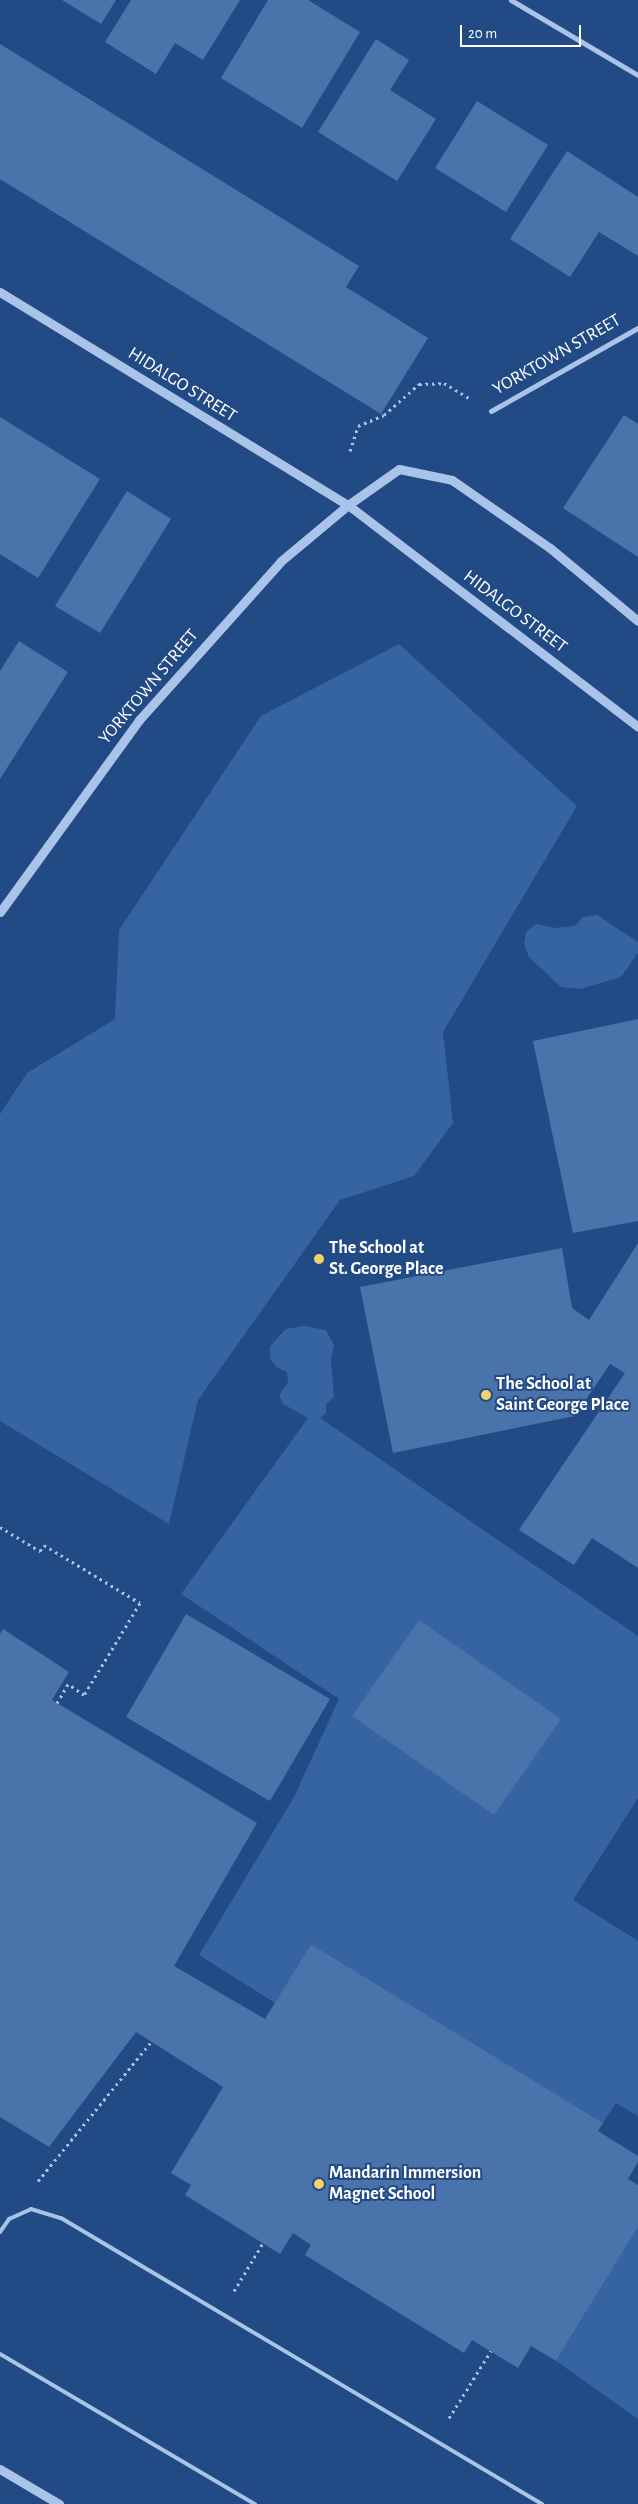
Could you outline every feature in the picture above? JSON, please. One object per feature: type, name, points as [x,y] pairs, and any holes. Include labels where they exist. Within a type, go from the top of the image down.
[{"type":"street","points":[[511,0],[638,74]]},
{"type":"street","name":"HIDALGO STREET","points":[[0,292],[348,505],[638,727]]},
{"type":"street","name":"YORKTOWN STREET","points":[[491,411],[638,328]]},
{"type":"street","points":[[348,505],[399,469],[452,480],[550,548],[638,621]]},
{"type":"street","name":"YORKTOWN STREET","points":[[0,912],[3,901],[139,720],[292,550],[348,505]]},
{"type":"street","points":[[0,2469],[59,2504]]},
{"type":"lane","points":[[0,2232],[9,2219],[31,2209],[61,2218],[542,2504]]},
{"type":"lane","points":[[0,2354],[255,2504]]},
{"type":"path","points":[[350,451],[358,426],[384,415],[419,384],[444,383],[491,411]]},
{"type":"path","points":[[0,1527],[40,1551],[44,1544],[140,1603],[84,1694],[68,1684],[56,1703]]},
{"type":"path","points":[[38,2181],[151,2042]]},
{"type":"path","points":[[234,2291],[263,2243]]},
{"type":"path","points":[[449,2418],[491,2351]]},
{"type":"shaded area","points":[[399,644],[577,806],[443,1032],[453,1123],[414,1176],[340,1200],[198,1400],[169,1524],[0,1421],[0,1114],[27,1073],[115,1019],[119,930],[261,716]]},
{"type":"shaded area","points":[[597,915],[638,942],[638,953],[621,977],[580,989],[561,987],[529,957],[524,944],[526,932],[536,924],[555,928],[575,926],[583,917]]},
{"type":"shaded area","points":[[304,1326],[326,1330],[334,1345],[331,1360],[334,1397],[326,1404],[326,1413],[320,1418],[638,1636],[638,1798],[573,1900],[638,1941],[638,2116],[616,2103],[603,2123],[311,1944],[275,2003],[199,1955],[294,1797],[339,1699],[181,1594],[308,1418],[283,1404],[279,1395],[288,1383],[287,1372],[276,1367],[270,1358],[270,1346],[286,1329]]},
{"type":"shaded area","points":[[638,2227],[638,2419],[556,2361]]},
{"type":"building","points":[[62,0],[116,0],[101,24]]},
{"type":"building","points":[[131,0],[240,0],[203,60],[175,43],[156,74],[105,42]]},
{"type":"building","points":[[268,0],[308,0],[360,32],[302,128],[221,78]]},
{"type":"building","points":[[376,39],[409,60],[390,90],[436,119],[397,181],[318,132]]},
{"type":"building","points":[[0,44],[359,266],[346,287],[428,338],[381,414],[0,179]]},
{"type":"building","points":[[477,101],[548,145],[506,212],[435,168]]},
{"type":"building","points":[[567,151],[638,197],[638,256],[599,232],[570,277],[510,239]]},
{"type":"building","points":[[624,415],[638,424],[638,557],[563,508]]},
{"type":"building","points":[[0,417],[100,479],[38,578],[0,554]]},
{"type":"building","points":[[127,491],[171,519],[100,633],[55,606]]},
{"type":"building","points":[[19,641],[68,672],[0,779],[0,671]]},
{"type":"building","points":[[638,1019],[638,1221],[573,1233],[533,1041]]},
{"type":"building","name":"The School at Saint George Place","points":[[638,1243],[638,1568],[592,1538],[574,1565],[519,1530],[625,1373],[610,1364],[575,1416],[393,1453],[360,1287],[562,1248],[572,1308],[589,1320]]},
{"type":"building","points":[[186,1614],[330,1699],[270,1801],[126,1717]]},
{"type":"building","points":[[419,1620],[561,1719],[494,1815],[352,1716]]},
{"type":"building","points":[[3,1629],[69,1672],[52,1700],[257,1823],[174,1966],[265,2019],[311,1944],[603,2123],[598,2131],[638,2156],[638,2162],[628,2179],[638,2185],[638,2227],[556,2361],[531,2346],[518,2368],[472,2340],[464,2353],[305,2255],[311,2245],[293,2233],[280,2254],[185,2195],[191,2185],[171,2173],[223,2087],[136,2032],[49,2147],[0,2117],[0,1634]]},
{"type":"place","name":"The School at St. George Place","points":[[319,1259]]},
{"type":"place","name":"The School at Saint George Place","points":[[486,1395]]},
{"type":"place","name":"Mandarin Immersion Magnet School","points":[[319,2184]]}]
